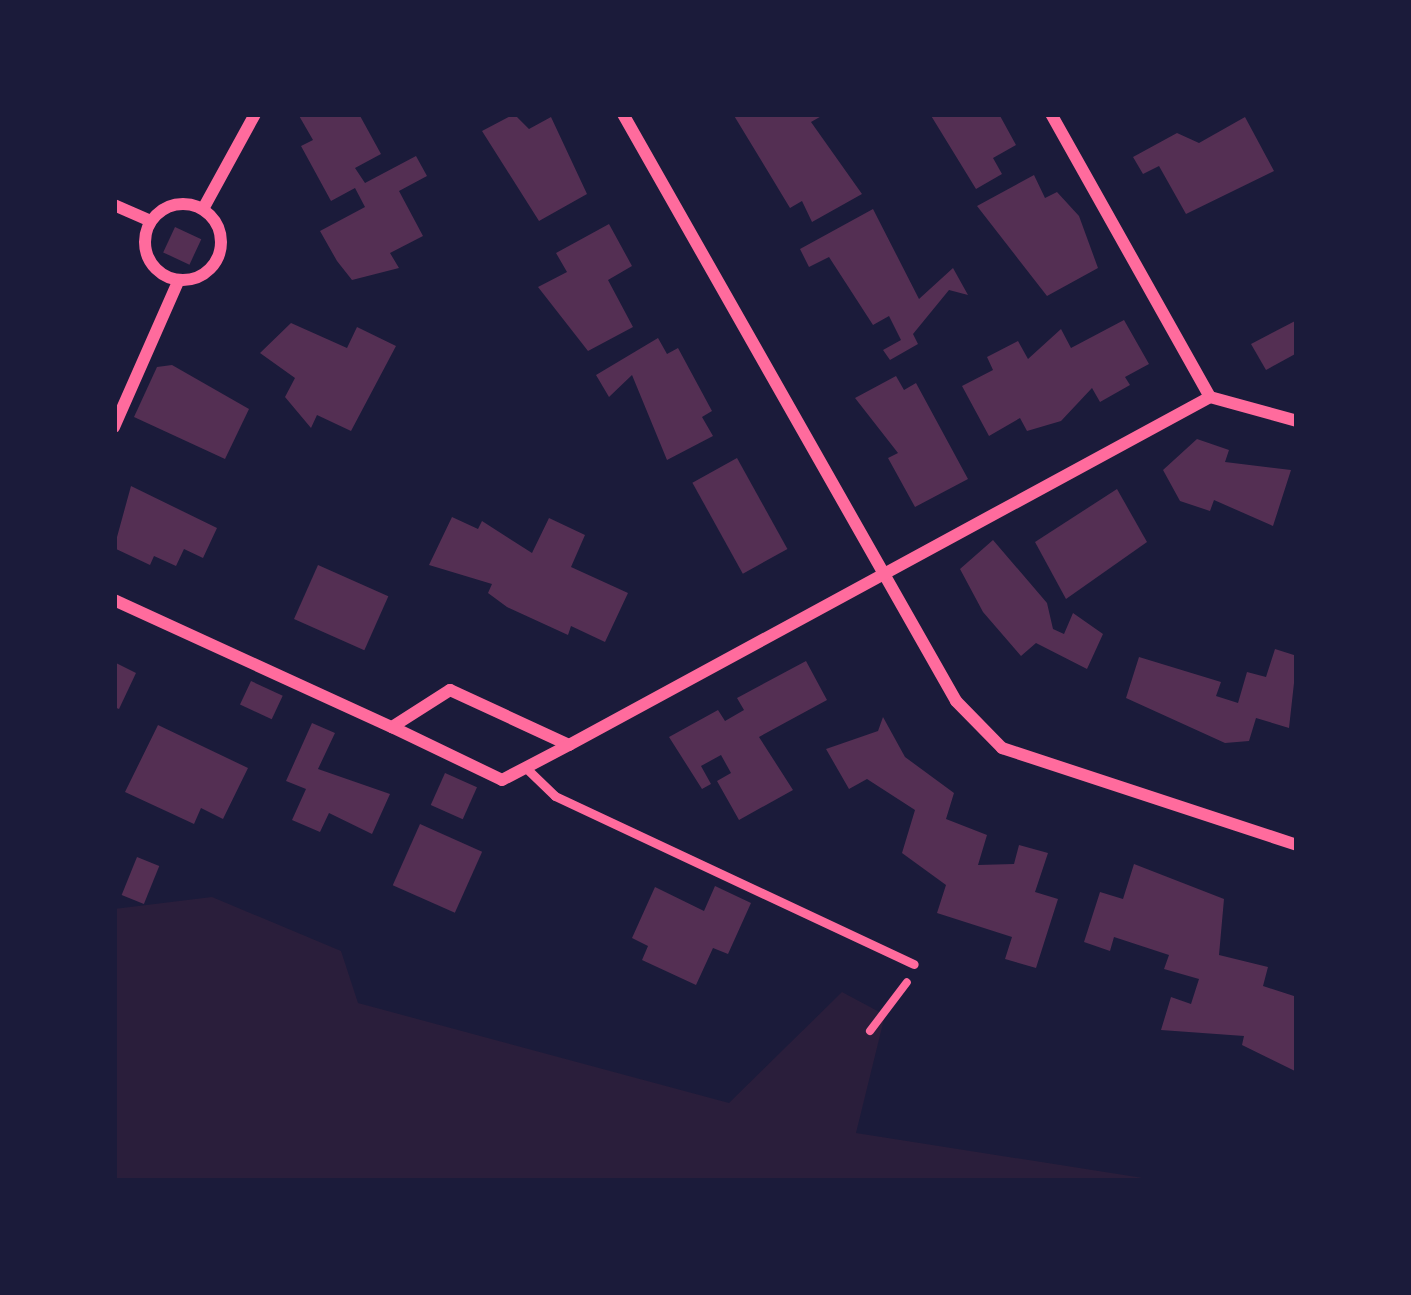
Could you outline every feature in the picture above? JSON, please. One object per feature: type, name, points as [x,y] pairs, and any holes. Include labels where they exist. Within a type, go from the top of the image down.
[{"type":"street","points":[[203,209],[255,114]]},
{"type":"street","points":[[623,114],[878,572],[956,701],[1002,748],[1297,845]]},
{"type":"street","points":[[1051,114],[1210,397]]},
{"type":"street","points":[[151,221],[176,204],[203,209]]},
{"type":"street","points":[[114,205],[151,221]]},
{"type":"street","points":[[178,282],[206,274],[221,252],[203,209]]},
{"type":"street","points":[[151,221],[149,260],[178,282]]},
{"type":"street","points":[[114,427],[178,282]]},
{"type":"street","points":[[114,600],[502,780],[878,572],[1210,397],[1297,421]]},
{"type":"street","points":[[392,727],[450,690],[568,745]]},
{"type":"lane","points":[[526,768],[555,796],[914,964]]},
{"type":"path","points":[[870,1031],[914,964]]},
{"type":"shaded area","points":[[212,897],[341,951],[358,1003],[729,1103],[842,992],[885,1015],[856,1133],[1162,1181],[114,1181],[114,909]]},
{"type":"building","points":[[298,114],[359,114],[381,154],[355,168],[365,183],[416,156],[427,176],[399,191],[423,236],[390,253],[399,268],[352,280],[337,261],[320,231],[365,207],[355,188],[331,201],[301,146],[313,140]]},
{"type":"building","points":[[514,114],[529,129],[551,117],[587,194],[539,221],[482,131]]},
{"type":"building","points":[[733,114],[825,114],[811,122],[862,194],[812,222],[802,201],[790,208]]},
{"type":"building","points":[[930,114],[999,114],[1016,145],[993,158],[1002,174],[976,189]]},
{"type":"building","points":[[1245,117],[1274,171],[1186,214],[1159,166],[1143,174],[1133,157],[1177,133],[1199,143]]},
{"type":"building","points":[[1034,175],[1045,198],[1057,192],[1079,216],[1098,268],[1047,296],[977,206]]},
{"type":"building","points":[[873,209],[919,299],[953,268],[968,295],[949,290],[913,334],[918,344],[890,360],[883,350],[901,340],[889,316],[873,325],[829,257],[809,267],[800,249]]},
{"type":"building","points":[[609,224],[632,266],[608,280],[633,327],[588,351],[538,287],[567,272],[556,253]]},
{"type":"building","points":[[175,227],[201,239],[189,265],[163,252]]},
{"type":"building","points":[[1124,320],[1149,364],[1125,377],[1130,385],[1100,402],[1092,388],[1061,421],[1027,431],[1020,418],[989,436],[962,386],[993,370],[987,357],[1018,341],[1028,359],[1061,329],[1071,348]]},
{"type":"building","points":[[1297,320],[1297,353],[1266,370],[1251,344]]},
{"type":"building","points":[[291,323],[347,348],[357,327],[396,346],[351,431],[317,415],[311,428],[285,397],[295,378],[260,353]]},
{"type":"building","points":[[658,338],[667,354],[678,348],[712,411],[702,417],[713,436],[667,460],[632,375],[609,397],[596,375]]},
{"type":"building","points":[[172,365],[249,409],[225,459],[134,417],[157,367]]},
{"type":"building","points":[[896,376],[904,390],[916,383],[968,479],[915,507],[888,458],[898,453],[855,398]]},
{"type":"building","points":[[1197,439],[1229,450],[1225,462],[1291,470],[1273,526],[1214,500],[1210,511],[1180,501],[1163,470]]},
{"type":"building","points":[[737,458],[787,549],[743,574],[692,483]]},
{"type":"building","points":[[131,486],[217,528],[203,558],[184,549],[176,566],[154,556],[150,565],[114,548]]},
{"type":"building","points":[[1117,489],[1147,542],[1066,599],[1035,542]]},
{"type":"building","points":[[452,517],[478,529],[482,521],[532,553],[549,518],[585,535],[571,567],[628,593],[605,642],[571,626],[568,635],[507,607],[488,593],[492,584],[429,565]]},
{"type":"building","points":[[993,540],[1047,603],[1053,629],[1064,634],[1073,613],[1103,634],[1087,669],[1036,643],[1021,656],[983,612],[960,569]]},
{"type":"building","points":[[318,565],[388,596],[364,650],[294,619]]},
{"type":"building","points":[[1275,649],[1297,656],[1289,728],[1256,718],[1249,741],[1225,743],[1126,698],[1139,657],[1221,682],[1216,696],[1238,703],[1247,672],[1266,677]]},
{"type":"building","points":[[806,661],[827,700],[759,737],[793,790],[739,820],[717,781],[731,773],[721,755],[701,766],[711,784],[702,789],[669,737],[718,710],[725,721],[744,710],[737,698]]},
{"type":"building","points":[[116,663],[136,673],[119,709],[114,707]]},
{"type":"building","points":[[251,681],[283,696],[272,719],[240,705]]},
{"type":"building","points":[[883,717],[905,757],[954,793],[946,819],[987,835],[978,865],[1014,864],[1019,845],[1048,853],[1035,892],[1058,899],[1036,968],[1005,959],[1012,937],[937,913],[946,885],[902,853],[915,810],[867,779],[849,789],[826,749],[878,731]]},
{"type":"building","points":[[312,723],[335,733],[318,769],[390,794],[372,834],[329,813],[320,832],[292,820],[306,789],[286,781]]},
{"type":"building","points":[[158,725],[248,768],[223,819],[201,808],[194,824],[125,792]]},
{"type":"building","points":[[445,773],[477,787],[463,819],[431,805]]},
{"type":"building","points":[[420,824],[482,852],[455,913],[393,885]]},
{"type":"building","points":[[137,857],[159,866],[144,904],[122,895]]},
{"type":"building","points":[[1134,864],[1224,899],[1219,955],[1268,967],[1263,986],[1297,997],[1297,1072],[1242,1045],[1244,1036],[1161,1030],[1171,997],[1191,1004],[1199,979],[1164,969],[1169,955],[1114,937],[1110,951],[1084,942],[1100,892],[1123,899]]},
{"type":"building","points":[[715,886],[751,903],[728,954],[713,948],[696,985],[642,960],[648,946],[632,938],[655,887],[704,911]]}]
